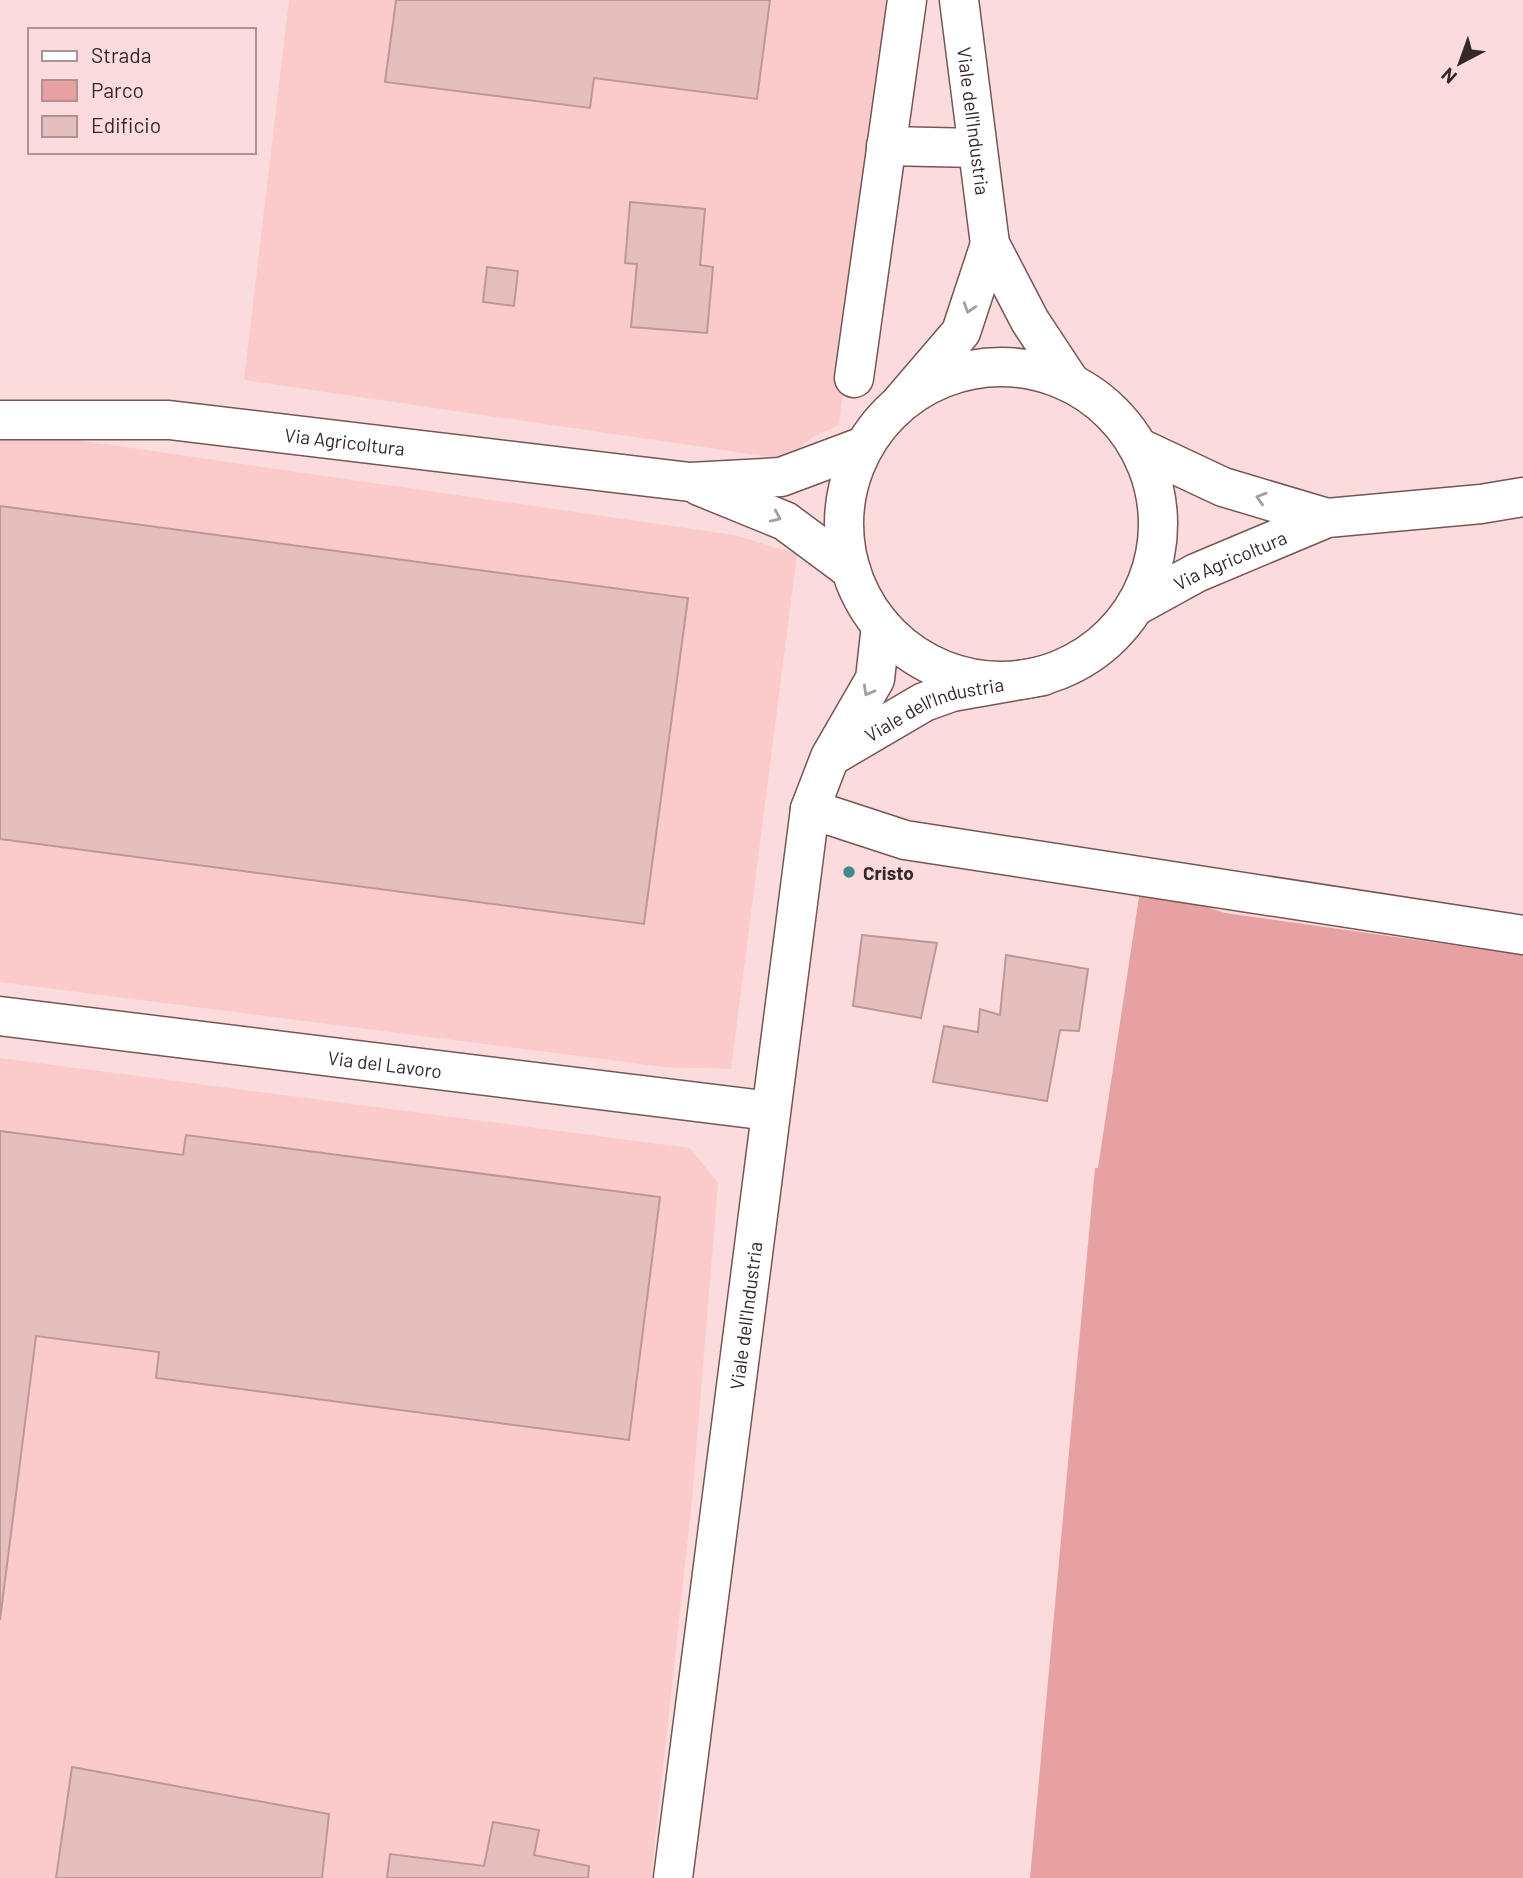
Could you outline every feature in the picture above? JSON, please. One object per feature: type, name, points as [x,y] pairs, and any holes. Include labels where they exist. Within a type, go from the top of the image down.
[{"type":"street","points":[[854,378],[907,0]]},
{"type":"street","name":"Viale dell'Industria","points":[[958,0],[990,244],[1031,321],[1071,383]]},
{"type":"street","points":[[886,146],[977,148]]},
{"type":"street","name":"Viale dell'Industria","points":[[990,244],[961,332],[881,422],[864,446],[848,486],[844,528],[851,570],[863,599],[881,625],[914,654],[955,674],[999,681],[1043,676]]},
{"type":"street","name":"Viale dell'Industria","points":[[830,757],[924,702],[952,692],[1043,676],[1080,661],[1111,637],[1136,606],[1153,568],[1159,528],[1154,487],[1140,448],[1110,410],[1071,383],[1028,368],[983,367],[940,378],[901,402]]},
{"type":"street","name":"Via Agricoltura","points":[[0,421],[169,420],[691,482],[781,477],[864,446]]},
{"type":"street","name":"Via Agricoltura","points":[[1140,448],[1223,487],[1327,518]]},
{"type":"street","name":"Via Agricoltura","points":[[691,482],[785,521],[851,570]]},
{"type":"street","name":"Via Agricoltura","points":[[1136,606],[1196,573],[1327,518],[1481,504],[1523,497]]},
{"type":"street","name":"Viale dell'Industria","points":[[673,1878],[810,809],[830,757],[874,679],[881,625]]},
{"type":"street","points":[[810,809],[905,840],[1523,935]]},
{"type":"street","name":"Via del Lavoro","points":[[0,1016],[770,1111]]},
{"type":"shaded area","points":[[289,0],[886,0],[839,425],[813,437],[784,459],[244,380]]},
{"type":"shaded area","points":[[0,429],[734,535],[797,554],[731,1069],[665,1067],[0,982]]},
{"type":"shaded area","points":[[0,1058],[690,1148],[718,1183],[692,1500],[651,1878],[0,1878]]},
{"type":"green space","points":[[1141,884],[1225,913],[1523,955],[1523,1878],[1030,1878],[1095,1168],[1098,1168]]},
{"type":"building","points":[[396,0],[770,0],[757,99],[594,78],[590,108],[385,82]]},
{"type":"building","points":[[630,202],[705,209],[700,265],[713,267],[707,333],[631,327],[637,264],[625,263]]},
{"type":"building","points":[[487,267],[518,271],[514,306],[483,302]]},
{"type":"building","points":[[0,506],[688,598],[644,924],[0,839]]},
{"type":"building","points":[[862,935],[937,943],[921,1018],[853,1006]]},
{"type":"building","points":[[1006,955],[1088,969],[1079,1031],[1060,1030],[1047,1101],[933,1082],[944,1026],[978,1032],[980,1009],[1000,1015]]},
{"type":"building","points":[[0,1131],[183,1155],[186,1135],[660,1197],[629,1440],[156,1378],[159,1352],[36,1336],[0,1620]]},
{"type":"building","points":[[72,1767],[329,1814],[322,1878],[56,1878]]},
{"type":"building","points":[[493,1822],[539,1830],[534,1855],[589,1866],[588,1878],[387,1878],[390,1854],[484,1866]]},
{"type":"place","name":"Cristo","points":[[849,872]]}]
